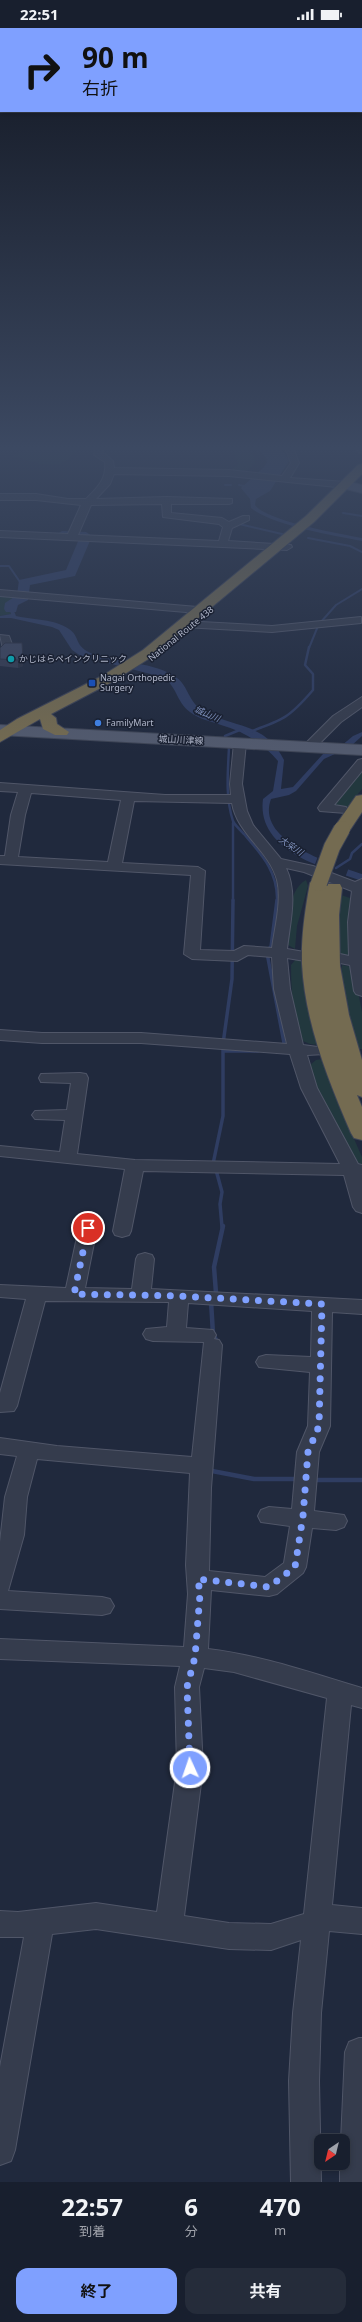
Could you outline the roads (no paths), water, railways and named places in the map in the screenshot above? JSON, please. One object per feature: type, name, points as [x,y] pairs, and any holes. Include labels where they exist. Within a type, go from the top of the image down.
[{"type":"highway","name":"National Route 438","points":[[9,732],[48,718],[134,666],[188,624],[277,551]]},
{"type":"highway","name":"National Route 438","points":[[0,748],[9,732],[134,666]]},
{"type":"highway","points":[[48,718],[49,726],[61,732]]},
{"type":"highway","points":[[362,800],[337,870],[326,885],[312,931],[312,967],[318,1002],[341,1081],[362,1133]]},
{"type":"highway","points":[[326,885],[329,968],[335,1002],[345,1041],[362,1090]]},
{"type":"main road","name":"城山川津線","points":[[9,732],[61,732],[362,750]]},
{"type":"street","points":[[0,593],[205,610]]},
{"type":"street","points":[[188,624],[272,629],[361,620]]},
{"type":"street","points":[[312,747],[336,719],[362,701]]},
{"type":"street","points":[[230,799],[236,784],[246,743]]},
{"type":"street","points":[[341,810],[325,808],[362,763]]},
{"type":"street","points":[[0,787],[128,797],[230,799]]},
{"type":"street","points":[[26,789],[5,860],[198,871],[192,954],[232,956],[248,950],[279,952],[305,956]]},
{"type":"street","points":[[114,867],[128,797]]},
{"type":"street","points":[[230,799],[247,826],[276,862],[284,879],[286,892],[279,952],[286,1010],[309,1088],[317,1106],[357,1170],[362,1207]]},
{"type":"street","points":[[276,862],[308,870],[361,887],[356,923],[362,991]]},
{"type":"street","points":[[340,959],[359,961]]},
{"type":"street","points":[[0,1035],[42,1038],[142,1038],[222,1046],[319,1051]]},
{"type":"street","points":[[47,1078],[80,1078],[68,1157]]},
{"type":"street","points":[[41,1115],[74,1115]]},
{"type":"street","points":[[0,1151],[135,1165],[357,1170]]},
{"type":"street","points":[[122,1231],[135,1165]]},
{"type":"street","points":[[74,1294],[88,1228]]},
{"type":"street","points":[[141,1295],[146,1259]]},
{"type":"street","points":[[0,1291],[179,1296],[362,1306]]},
{"type":"street","points":[[0,1405],[7,1406],[37,1293]]},
{"type":"street","points":[[176,1334],[179,1296]]},
{"type":"street","points":[[198,1579],[269,1587],[295,1567],[302,1519],[308,1452],[319,1426],[322,1304]]},
{"type":"street","points":[[153,1334],[176,1334],[209,1340],[197,1565],[200,1594],[195,1657],[187,1687],[190,1768],[169,1927]]},
{"type":"street","points":[[266,1362],[320,1365]]},
{"type":"street","points":[[0,1446],[28,1450],[202,1466]]},
{"type":"street","points":[[0,1585],[12,1535],[16,1497],[28,1450]]},
{"type":"street","points":[[269,1516],[336,1521]]},
{"type":"street","points":[[0,1600],[102,1606]]},
{"type":"street","points":[[0,1649],[41,1652],[195,1657],[234,1662],[274,1672],[351,1696],[317,1922],[308,2013],[304,2081],[306,2182]]},
{"type":"street","points":[[0,1924],[40,1923],[96,1916],[229,1936],[271,1937],[330,1918],[362,1921]]},
{"type":"street","points":[[0,2150],[40,1923]]},
{"type":"street","points":[[358,2166],[359,2052],[362,2052]]},
{"type":"water","points":[[23,588],[26,588],[25,597],[12,606],[16,616],[57,623],[73,632],[82,648],[93,654],[114,660],[158,668],[168,672],[181,681],[194,702],[201,709],[224,720],[246,727],[267,738],[276,747],[284,760],[281,789],[293,787],[323,754],[335,751],[353,736],[362,732],[362,736],[350,747],[324,759],[296,791],[289,795],[271,799],[269,814],[275,827],[285,839],[300,849],[317,857],[362,874],[362,881],[312,863],[296,855],[281,844],[270,832],[264,817],[263,799],[273,791],[278,761],[259,743],[245,734],[205,720],[193,714],[185,708],[171,684],[162,677],[81,656],[72,650],[59,630],[52,627],[11,618],[0,618],[0,616],[11,614],[8,606],[21,596]]},
{"type":"waterway","points":[[11,609],[12,603],[23,597],[24,583],[71,573],[80,551]]},
{"type":"waterway","points":[[0,566],[9,566],[20,582],[24,583]]},
{"type":"waterway","points":[[320,623],[336,605],[362,589]]},
{"type":"waterway","points":[[309,648],[318,626]]},
{"type":"waterway","points":[[249,732],[285,717],[298,707],[313,690],[313,674],[305,665],[309,647]]},
{"type":"waterway","points":[[226,739],[225,736],[242,729]]},
{"type":"waterway","points":[[229,747],[228,793],[230,812],[236,826],[257,849],[268,864],[275,881],[277,900]]},
{"type":"waterway","points":[[233,823],[233,900]]},
{"type":"waterway","points":[[336,868],[350,859],[352,853],[362,844]]},
{"type":"waterway","points":[[223,1051],[232,979],[233,900]]},
{"type":"waterway","points":[[267,950],[271,947],[277,900]]},
{"type":"waterway","points":[[267,953],[284,1043]]},
{"type":"waterway","points":[[213,1164],[223,1116],[223,1051]]},
{"type":"waterway","points":[[223,1051],[258,1051]]},
{"type":"waterway","points":[[216,1170],[222,1192],[220,1204],[222,1227]]},
{"type":"waterway","points":[[216,1293],[214,1267],[223,1226]]},
{"type":"waterway","points":[[211,1301],[213,1334],[217,1342]]},
{"type":"waterway","points":[[210,1468],[212,1471],[254,1479],[298,1479]]},
{"type":"waterway","points":[[312,1480],[362,1480]]},
{"type":"place","name":"かじはらペインクリニック","points":[[11,659]]},
{"type":"place","name":"Nagai Orthopedic Surgery","points":[[92,683]]},
{"type":"place","name":"FamilyMart","points":[[98,723]]},
{"type":"water label","name":"城山川","points":[[207,714]]},
{"type":"water label","name":"大束川","points":[[291,846]]}]
